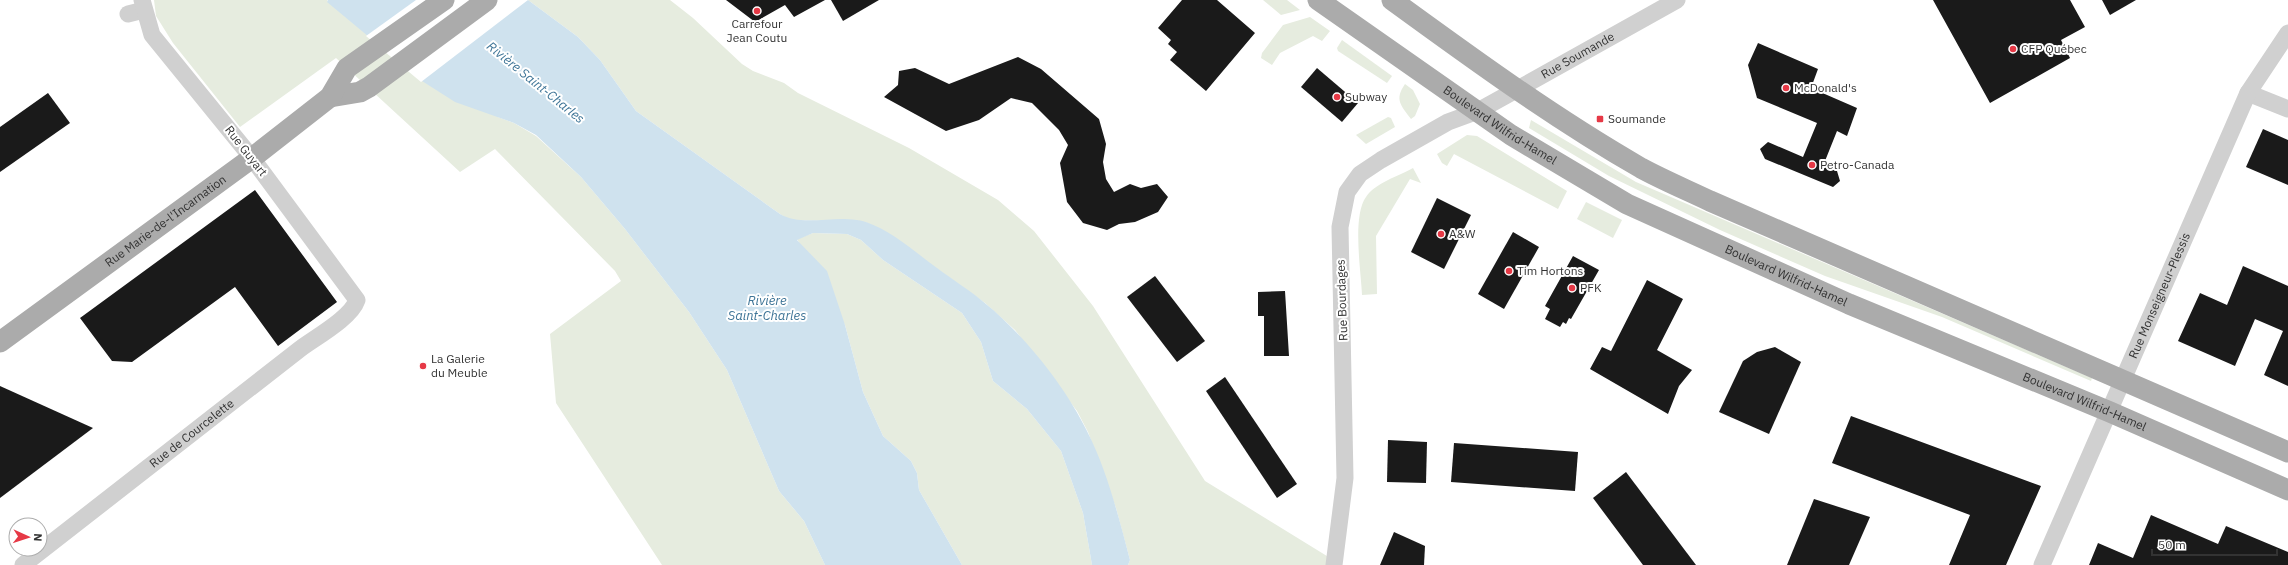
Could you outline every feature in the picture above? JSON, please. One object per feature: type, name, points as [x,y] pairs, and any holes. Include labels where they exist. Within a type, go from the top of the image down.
[{"type":"main road","name":"Rue Marie-de-l'Incarnation","points":[[0,342],[252,158],[330,97],[347,68],[444,0]]},
{"type":"main road","name":"Rue Marie-de-l'Incarnation","points":[[330,97],[360,92],[369,87],[487,0]]},
{"type":"main road","name":"Boulevard Wilfrid-Hamel","points":[[1318,0],[1551,161],[1627,204],[1664,222],[1849,304],[2110,412],[2288,490]]},
{"type":"main road","points":[[1392,0],[1516,90],[1583,134],[1643,169],[1710,201],[2288,452]]},
{"type":"street","name":"Rue Soumande","points":[[1478,111],[1677,0]]},
{"type":"street","name":"Rue Guyart","points":[[138,8],[152,35],[252,158],[357,300]]},
{"type":"street","name":"Rue Monseigneur-Plessis","points":[[2042,565],[2248,93],[2288,33]]},
{"type":"street","points":[[2248,93],[2288,109]]},
{"type":"street","name":"Rue Bourdages","points":[[1334,565],[1345,478],[1340,226],[1347,192],[1360,174],[1381,160],[1448,122],[1478,111]]},
{"type":"street","name":"Rue de Courcelette","points":[[23,565],[300,349],[346,316],[355,307],[357,300]]},
{"type":"shaded area","points":[[154,0],[328,0],[327,1],[498,117],[514,123],[536,136],[581,177],[625,229],[689,312],[727,370],[779,491],[804,521],[825,565],[662,565],[556,403],[550,334],[621,281],[615,271],[495,149],[460,172],[336,58],[240,127],[173,43],[156,16]]},
{"type":"shaded area","points":[[528,0],[670,0],[693,18],[742,64],[753,71],[784,83],[798,93],[909,148],[998,200],[1034,231],[1093,306],[1205,481],[1335,561],[1334,565],[1128,565],[1130,560],[1116,508],[1088,432],[1077,411],[1015,330],[985,303],[884,231],[865,222],[789,220],[780,214],[636,111],[600,60],[578,37]]},
{"type":"shaded area","points":[[1263,0],[1287,0],[1300,10],[1281,15]]},
{"type":"shaded area","points":[[1310,17],[1330,31],[1322,41],[1313,36],[1280,53],[1272,65],[1261,58],[1262,53],[1283,25]]},
{"type":"shaded area","points":[[1342,40],[1392,76],[1387,83],[1338,51],[1337,48]]},
{"type":"shaded area","points":[[1405,84],[1413,90],[1420,104],[1415,116],[1411,119],[1402,106],[1399,98]]},
{"type":"shaded area","points":[[1388,117],[1391,118],[1395,127],[1366,144],[1356,135]]},
{"type":"shaded area","points":[[1531,120],[1636,182],[2092,378],[2091,381],[1942,317],[1825,276],[1720,230],[1609,176],[1529,128]]},
{"type":"shaded area","points":[[1467,135],[1477,136],[1567,191],[1558,209],[1454,154],[1447,166],[1442,163],[1437,154]]},
{"type":"shaded area","points":[[1413,168],[1421,183],[1410,179],[1376,236],[1377,294],[1362,295],[1358,230],[1362,206],[1366,197],[1375,188]]},
{"type":"shaded area","points":[[1586,202],[1622,220],[1613,238],[1577,219]]},
{"type":"shaded area","points":[[813,233],[847,234],[861,240],[883,260],[962,313],[981,342],[993,381],[1027,409],[1061,451],[1083,513],[1092,565],[962,565],[919,490],[917,473],[911,461],[883,436],[863,392],[845,325],[797,239]]},
{"type":"water","name":"Rivière Saint-Charles","points":[[328,0],[528,0],[578,37],[600,60],[636,111],[780,214],[799,220],[844,219],[866,222],[876,226],[903,242],[986,304],[1001,317],[1029,346],[1056,379],[1078,414],[1101,462],[1126,544],[1130,560],[1128,565],[1092,565],[1083,513],[1061,451],[1027,409],[993,381],[981,342],[962,313],[883,260],[861,240],[847,234],[813,233],[797,240],[827,271],[845,325],[863,392],[883,436],[911,461],[917,473],[919,490],[962,565],[825,565],[804,521],[779,491],[727,370],[689,312],[625,229],[581,177],[536,135],[514,123],[455,102],[422,81],[327,2]]},
{"type":"pier","points":[[416,0],[528,0],[421,82],[366,36]]},
{"type":"building","name":"Carrefour Jean Coutu","points":[[726,0],[825,0],[794,17],[785,5],[755,22]]},
{"type":"building","points":[[831,0],[879,0],[843,21]]},
{"type":"building","points":[[1182,0],[1217,0],[1255,33],[1206,91],[1170,60],[1177,52],[1168,44],[1171,40],[1158,28]]},
{"type":"building","name":"CFP Québec","points":[[1933,0],[2070,0],[2085,27],[2061,40],[2070,58],[1990,103]]},
{"type":"building","name":"CFP Québec","points":[[2102,0],[2136,0],[2110,15]]},
{"type":"building","points":[[1758,43],[1818,69],[1811,88],[1857,108],[1847,136],[1837,131],[1823,166],[1837,171],[1840,181],[1833,187],[1765,159],[1760,149],[1768,142],[1803,157],[1817,123],[1757,98],[1748,65]]},
{"type":"building","points":[[1018,57],[1041,69],[1099,119],[1106,144],[1103,162],[1106,179],[1114,192],[1130,184],[1141,188],[1157,184],[1168,197],[1158,212],[1135,222],[1119,224],[1107,230],[1083,223],[1067,202],[1060,163],[1068,145],[1059,130],[1032,103],[1011,98],[979,120],[946,131],[884,97],[898,85],[899,71],[915,68],[949,84]]},
{"type":"building","points":[[1317,68],[1358,103],[1342,122],[1301,87]]},
{"type":"building","points":[[48,93],[70,123],[0,172],[0,127]]},
{"type":"building","points":[[2263,129],[2288,140],[2288,185],[2246,167]]},
{"type":"building","points":[[255,190],[337,302],[278,346],[235,287],[132,362],[112,361],[80,318]]},
{"type":"building","name":"A&W","points":[[1437,198],[1471,215],[1444,269],[1411,252]]},
{"type":"building","name":"Tim Hortons","points":[[1513,232],[1539,247],[1504,309],[1478,294]]},
{"type":"building","name":"PFK","points":[[1573,256],[1599,270],[1571,319],[1569,318],[1566,324],[1563,322],[1560,327],[1545,319],[1550,309],[1545,306]]},
{"type":"building","points":[[2243,266],[2288,286],[2288,386],[2264,375],[2283,331],[2255,319],[2235,366],[2178,341],[2200,293],[2227,305]]},
{"type":"building","points":[[1155,276],[1205,341],[1177,362],[1127,297]]},
{"type":"building","points":[[1647,280],[1683,299],[1657,350],[1692,370],[1679,386],[1668,414],[1590,369],[1602,347],[1611,351]]},
{"type":"building","points":[[1285,291],[1289,356],[1264,356],[1264,316],[1258,316],[1258,292]]},
{"type":"building","points":[[1775,347],[1801,362],[1769,434],[1719,412],[1743,361],[1757,352]]},
{"type":"building","points":[[1225,377],[1297,484],[1277,498],[1206,391]]},
{"type":"building","points":[[0,386],[93,428],[0,498]]},
{"type":"building","points":[[1851,416],[2041,486],[2006,565],[1949,565],[1970,515],[1832,463]]},
{"type":"building","points":[[1388,440],[1427,442],[1426,483],[1387,482]]},
{"type":"building","points":[[1454,443],[1578,452],[1575,491],[1451,482]]},
{"type":"building","points":[[1626,472],[1696,565],[1643,565],[1593,498]]},
{"type":"building","points":[[1814,499],[1870,517],[1849,565],[1787,565]]},
{"type":"building","points":[[2151,515],[2218,544],[2226,526],[2288,552],[2288,565],[2089,565],[2098,543],[2133,558]]},
{"type":"building","points":[[1394,532],[1425,546],[1424,565],[1380,565]]},
{"type":"place","name":"Carrefour Jean Coutu","points":[[757,11]]},
{"type":"place","name":"CFP Québec","points":[[2013,49]]},
{"type":"place","name":"McDonald's","points":[[1786,88]]},
{"type":"place","name":"Subway","points":[[1337,97]]},
{"type":"place","name":"Soumande","points":[[1600,119]]},
{"type":"place","name":"Petro-Canada","points":[[1812,165]]},
{"type":"place","name":"A&W","points":[[1441,234]]},
{"type":"place","name":"Tim Hortons","points":[[1509,271]]},
{"type":"place","name":"PFK","points":[[1572,288]]},
{"type":"place","name":"La Galerie du Meuble","points":[[423,366]]}]
